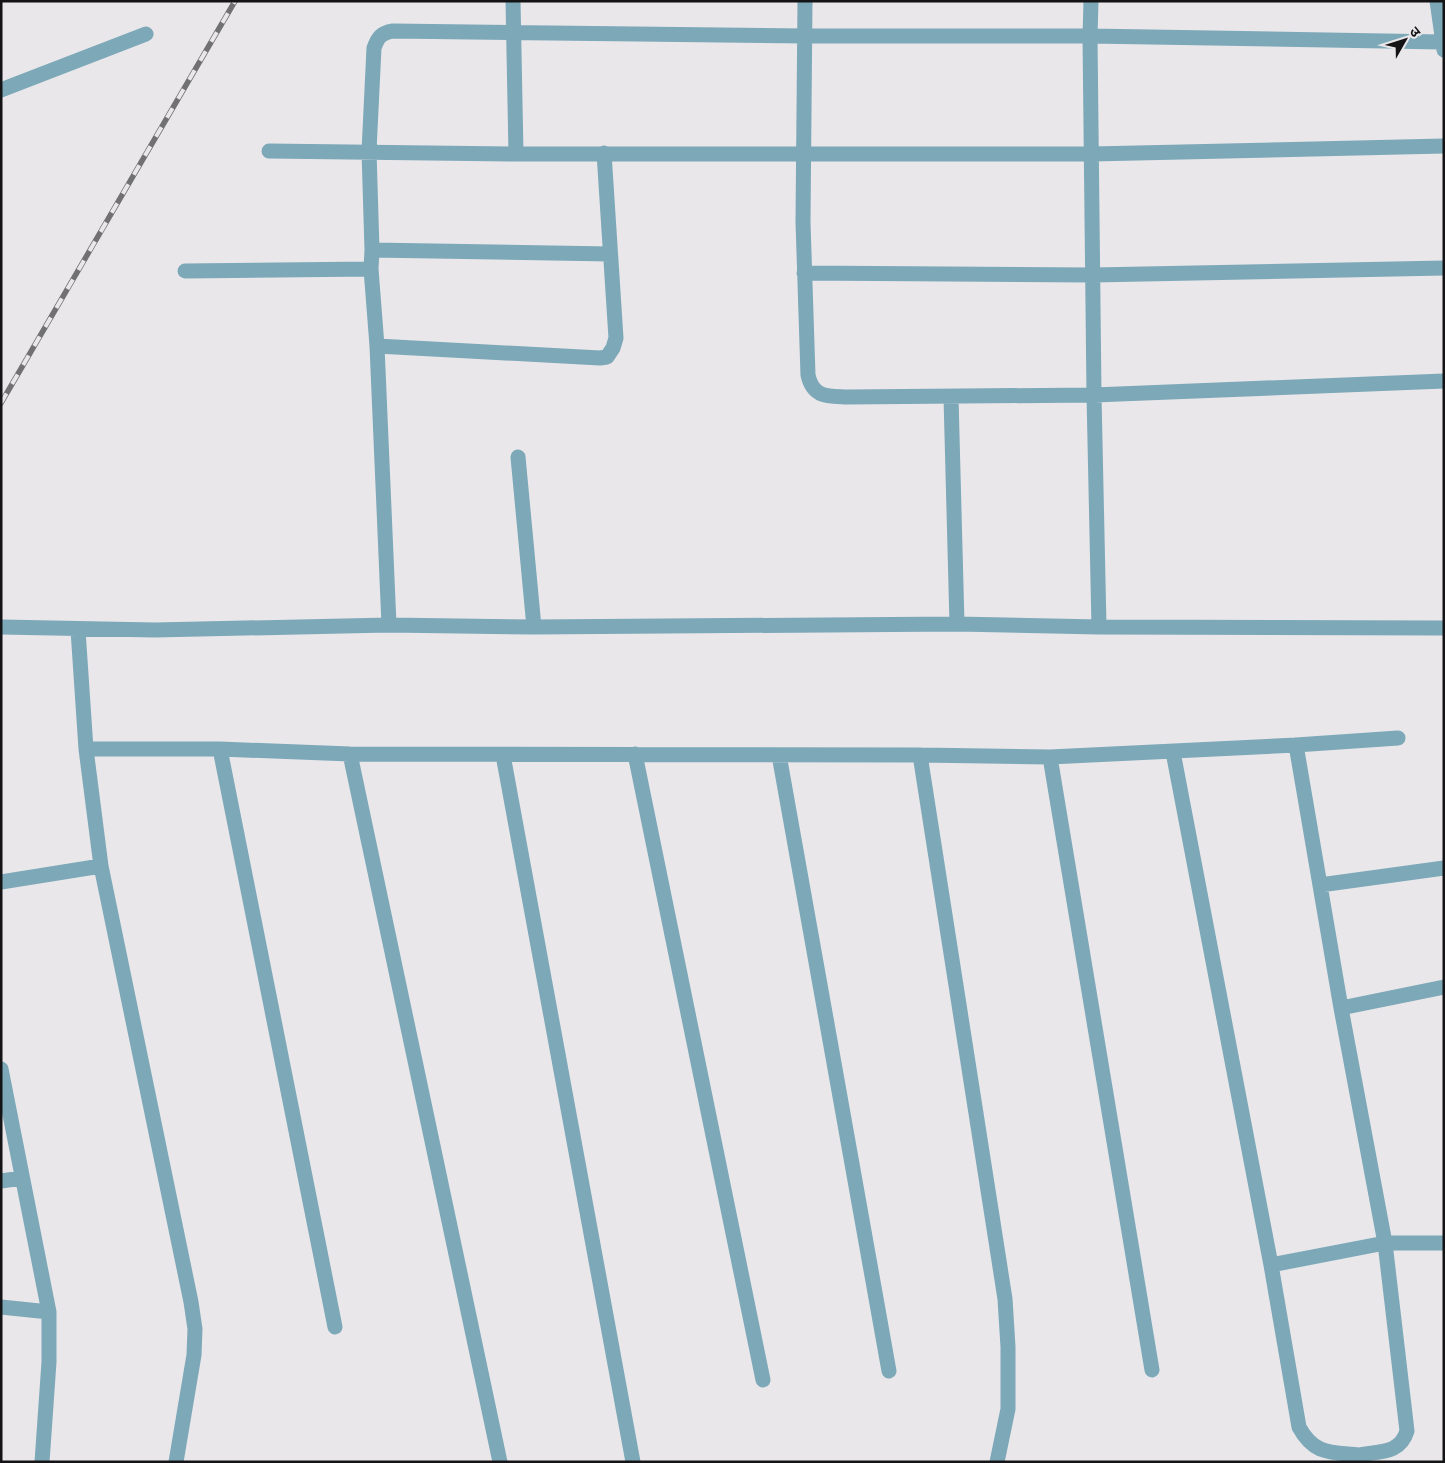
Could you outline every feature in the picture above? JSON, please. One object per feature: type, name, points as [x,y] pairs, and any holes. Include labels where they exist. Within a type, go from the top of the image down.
[{"type":"street","points":[[514,1],[516,154]]},
{"type":"street","points":[[805,1],[804,273],[808,375],[810,386],[817,392],[826,396],[1094,395],[1444,381]]},
{"type":"street","points":[[1091,1],[1094,395],[1099,628]]},
{"type":"street","points":[[389,625],[377,346],[371,269],[369,152],[374,48],[378,38],[385,32],[805,36],[1090,36],[1443,46],[1437,1]]},
{"type":"street","points":[[1,90],[146,34]]},
{"type":"street","points":[[269,151],[516,154],[1092,154],[1444,146]]},
{"type":"street","points":[[377,346],[607,357],[613,348],[616,338],[604,153]]},
{"type":"street","points":[[372,250],[610,254]]},
{"type":"street","points":[[804,273],[1093,275],[1444,268]]},
{"type":"street","points":[[185,271],[371,269]]},
{"type":"street","points":[[951,397],[957,624]]},
{"type":"street","points":[[518,457],[534,628]]},
{"type":"street","points":[[1,627],[155,630],[389,625],[534,628],[957,624],[1099,628],[1444,628]]},
{"type":"street","points":[[78,630],[86,748],[101,866],[195,1329],[194,1356],[176,1462]]},
{"type":"street","points":[[86,748],[220,749],[350,754],[1050,757],[1173,752],[1398,738]]},
{"type":"street","points":[[1173,752],[1271,1265],[1298,1427],[1311,1445],[1324,1451],[1359,1458],[1400,1445],[1407,1431],[1385,1243],[1341,1008],[1296,745]]},
{"type":"street","points":[[220,749],[335,1327]]},
{"type":"street","points":[[350,754],[500,1462]]},
{"type":"street","points":[[635,754],[763,1380]]},
{"type":"street","points":[[503,755],[634,1462]]},
{"type":"street","points":[[780,755],[889,1371]]},
{"type":"street","points":[[920,755],[1005,1299],[1008,1348],[1008,1409],[997,1462]]},
{"type":"street","points":[[1050,757],[1152,1370]]},
{"type":"street","points":[[1,882],[101,866]]},
{"type":"street","points":[[1320,885],[1444,868]]},
{"type":"street","points":[[1341,1008],[1444,987]]},
{"type":"street","points":[[1,1069],[49,1312],[49,1362],[42,1462]]},
{"type":"street","points":[[1,1181],[22,1178]]},
{"type":"street","points":[[1271,1265],[1385,1243],[1444,1244]]},
{"type":"street","points":[[1,1307],[49,1312]]},
{"type":"railway","points":[[1,403],[235,1]]}]
